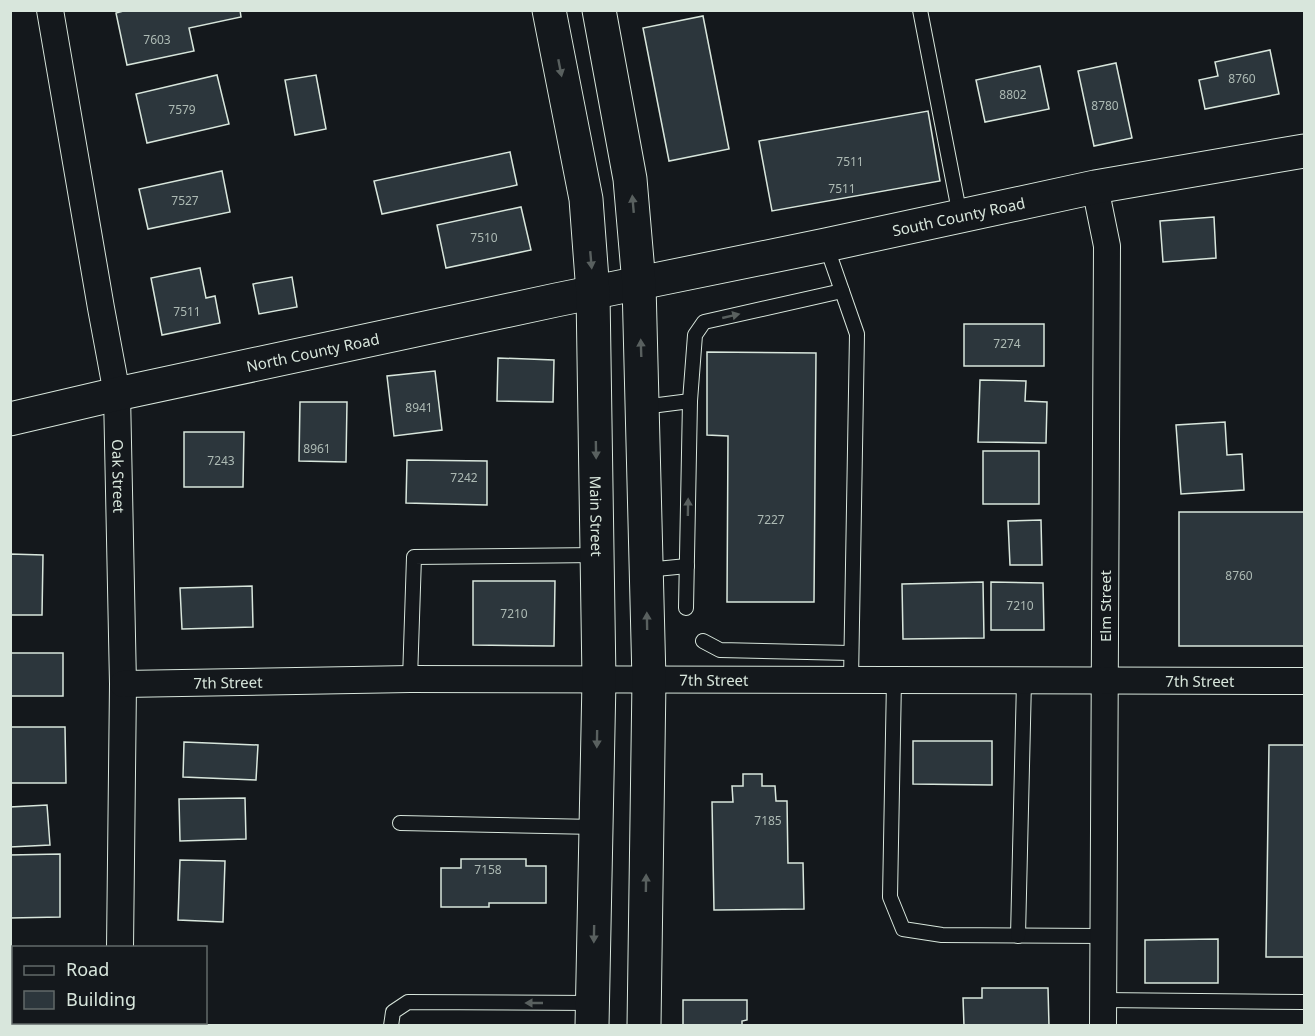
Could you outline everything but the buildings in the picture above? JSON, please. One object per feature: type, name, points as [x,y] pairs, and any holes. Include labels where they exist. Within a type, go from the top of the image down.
[{"type":"main road","name":"Main Street","points":[[549,10],[586,199],[616,288],[643,407],[648,680],[644,1026]]},
{"type":"main road","name":"Main Street","points":[[592,1014],[599,680],[597,555],[616,288],[630,179],[598,10]]},
{"type":"main road","name":"South County Road","points":[[616,288],[1095,187],[1305,151]]},
{"type":"main road","name":"North County Road","points":[[10,419],[117,394],[616,288]]},
{"type":"street","name":"Oak Street","points":[[51,10],[100,308],[117,394],[123,684],[120,946]]},
{"type":"street","name":"Elm Street","points":[[1095,187],[1107,246],[1103,1026]]},
{"type":"street","name":"7th Street","points":[[123,684],[410,679],[1305,681]]},
{"type":"lane","points":[[920,10],[960,216]]},
{"type":"lane","points":[[826,245],[857,334],[851,680]]},
{"type":"lane","points":[[686,608],[690,401],[695,335],[704,322],[842,291]]},
{"type":"lane","points":[[643,407],[690,401]]},
{"type":"lane","points":[[410,679],[414,557],[597,555]]},
{"type":"lane","points":[[646,570],[687,566]]},
{"type":"lane","points":[[704,641],[720,650],[851,653]]},
{"type":"lane","points":[[894,680],[890,897],[903,929],[942,936],[1103,936]]},
{"type":"lane","points":[[1018,936],[1024,681]]},
{"type":"lane","points":[[400,823],[596,827]]},
{"type":"lane","points":[[1104,1000],[1305,1002]]},
{"type":"lane","points":[[391,1026],[393,1012],[408,1002],[592,1014]]}]
